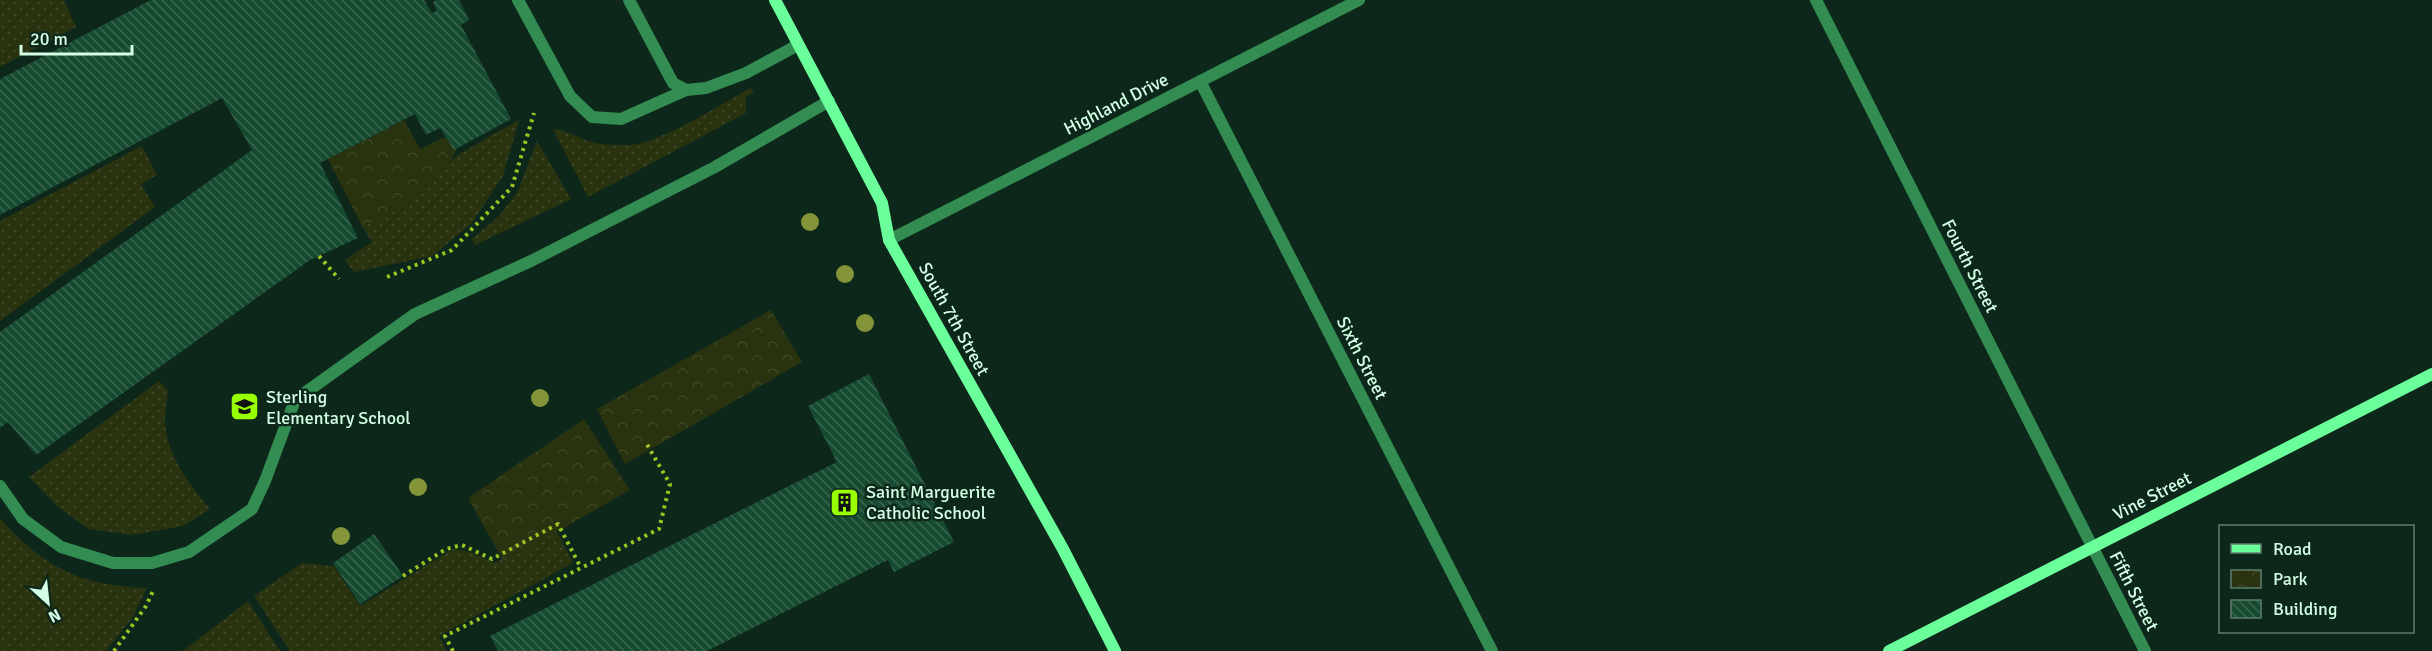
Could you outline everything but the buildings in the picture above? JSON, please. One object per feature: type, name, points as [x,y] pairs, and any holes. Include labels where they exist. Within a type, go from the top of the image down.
[{"type":"street","points":[[518,0],[570,96],[592,117],[621,120],[686,90],[706,88],[746,73],[798,45]]},
{"type":"street","points":[[629,0],[673,83],[686,90]]},
{"type":"street","name":"South 7th Street","points":[[775,0],[882,203],[889,240],[1063,549],[1115,651]]},
{"type":"street","name":"Highland Drive","points":[[889,240],[1359,0]]},
{"type":"street","name":"Fourth Street","points":[[1816,0],[2092,547]]},
{"type":"street","name":"Sixth Street","points":[[1200,81],[1492,651]]},
{"type":"street","points":[[0,486],[23,519],[61,547],[113,562],[152,563],[189,552],[252,509],[266,481],[295,400],[414,314],[531,261],[715,166],[829,101]]},
{"type":"street","name":"Vine Street","points":[[1889,651],[2432,374]]},
{"type":"street","name":"Fifth Street","points":[[2092,547],[2145,651]]},
{"type":"path","points":[[387,277],[453,250],[512,187],[534,112]]},
{"type":"path","points":[[319,256],[339,279]]},
{"type":"path","points":[[453,651],[445,636],[659,529],[670,484],[645,441]]},
{"type":"path","points":[[403,576],[446,549],[462,545],[492,559],[558,524],[581,568]]},
{"type":"path","points":[[114,651],[146,606],[154,589]]},
{"type":"green space","points":[[0,0],[64,0],[76,27],[0,67]]},
{"type":"green space","points":[[751,88],[754,91],[746,97],[746,113],[588,197],[553,129],[597,143],[638,144],[671,132]]},
{"type":"green space","points":[[404,120],[420,149],[445,137],[457,148],[441,175],[418,197],[405,206],[362,226],[328,159]]},
{"type":"green space","points":[[519,120],[503,176],[472,223],[432,256],[354,272],[345,260],[372,242],[362,226],[461,153]]},
{"type":"green space","points":[[537,141],[571,199],[475,245],[472,239],[498,217],[517,193]]},
{"type":"green space","points":[[142,146],[157,175],[141,184],[155,207],[0,321],[0,221]]},
{"type":"green space","points":[[771,310],[802,362],[625,464],[597,409]]},
{"type":"green space","points":[[159,381],[168,391],[165,420],[170,448],[187,480],[210,509],[183,526],[133,535],[89,529],[58,507],[29,477]]},
{"type":"green space","points":[[584,419],[630,490],[504,562],[468,498]]},
{"type":"green space","points":[[0,518],[32,550],[65,571],[103,583],[147,588],[133,617],[106,651],[0,651]]},
{"type":"green space","points":[[555,528],[573,563],[439,636],[447,651],[290,651],[254,596],[302,563],[334,566],[360,606],[453,549],[470,552],[495,563]]},
{"type":"green space","points":[[248,601],[280,651],[183,651]]},
{"type":"place","name":"Sterling Elementary School","points":[[245,407]]},
{"type":"place","name":"Saint Marguerite Catholic School","points":[[845,502]]}]
